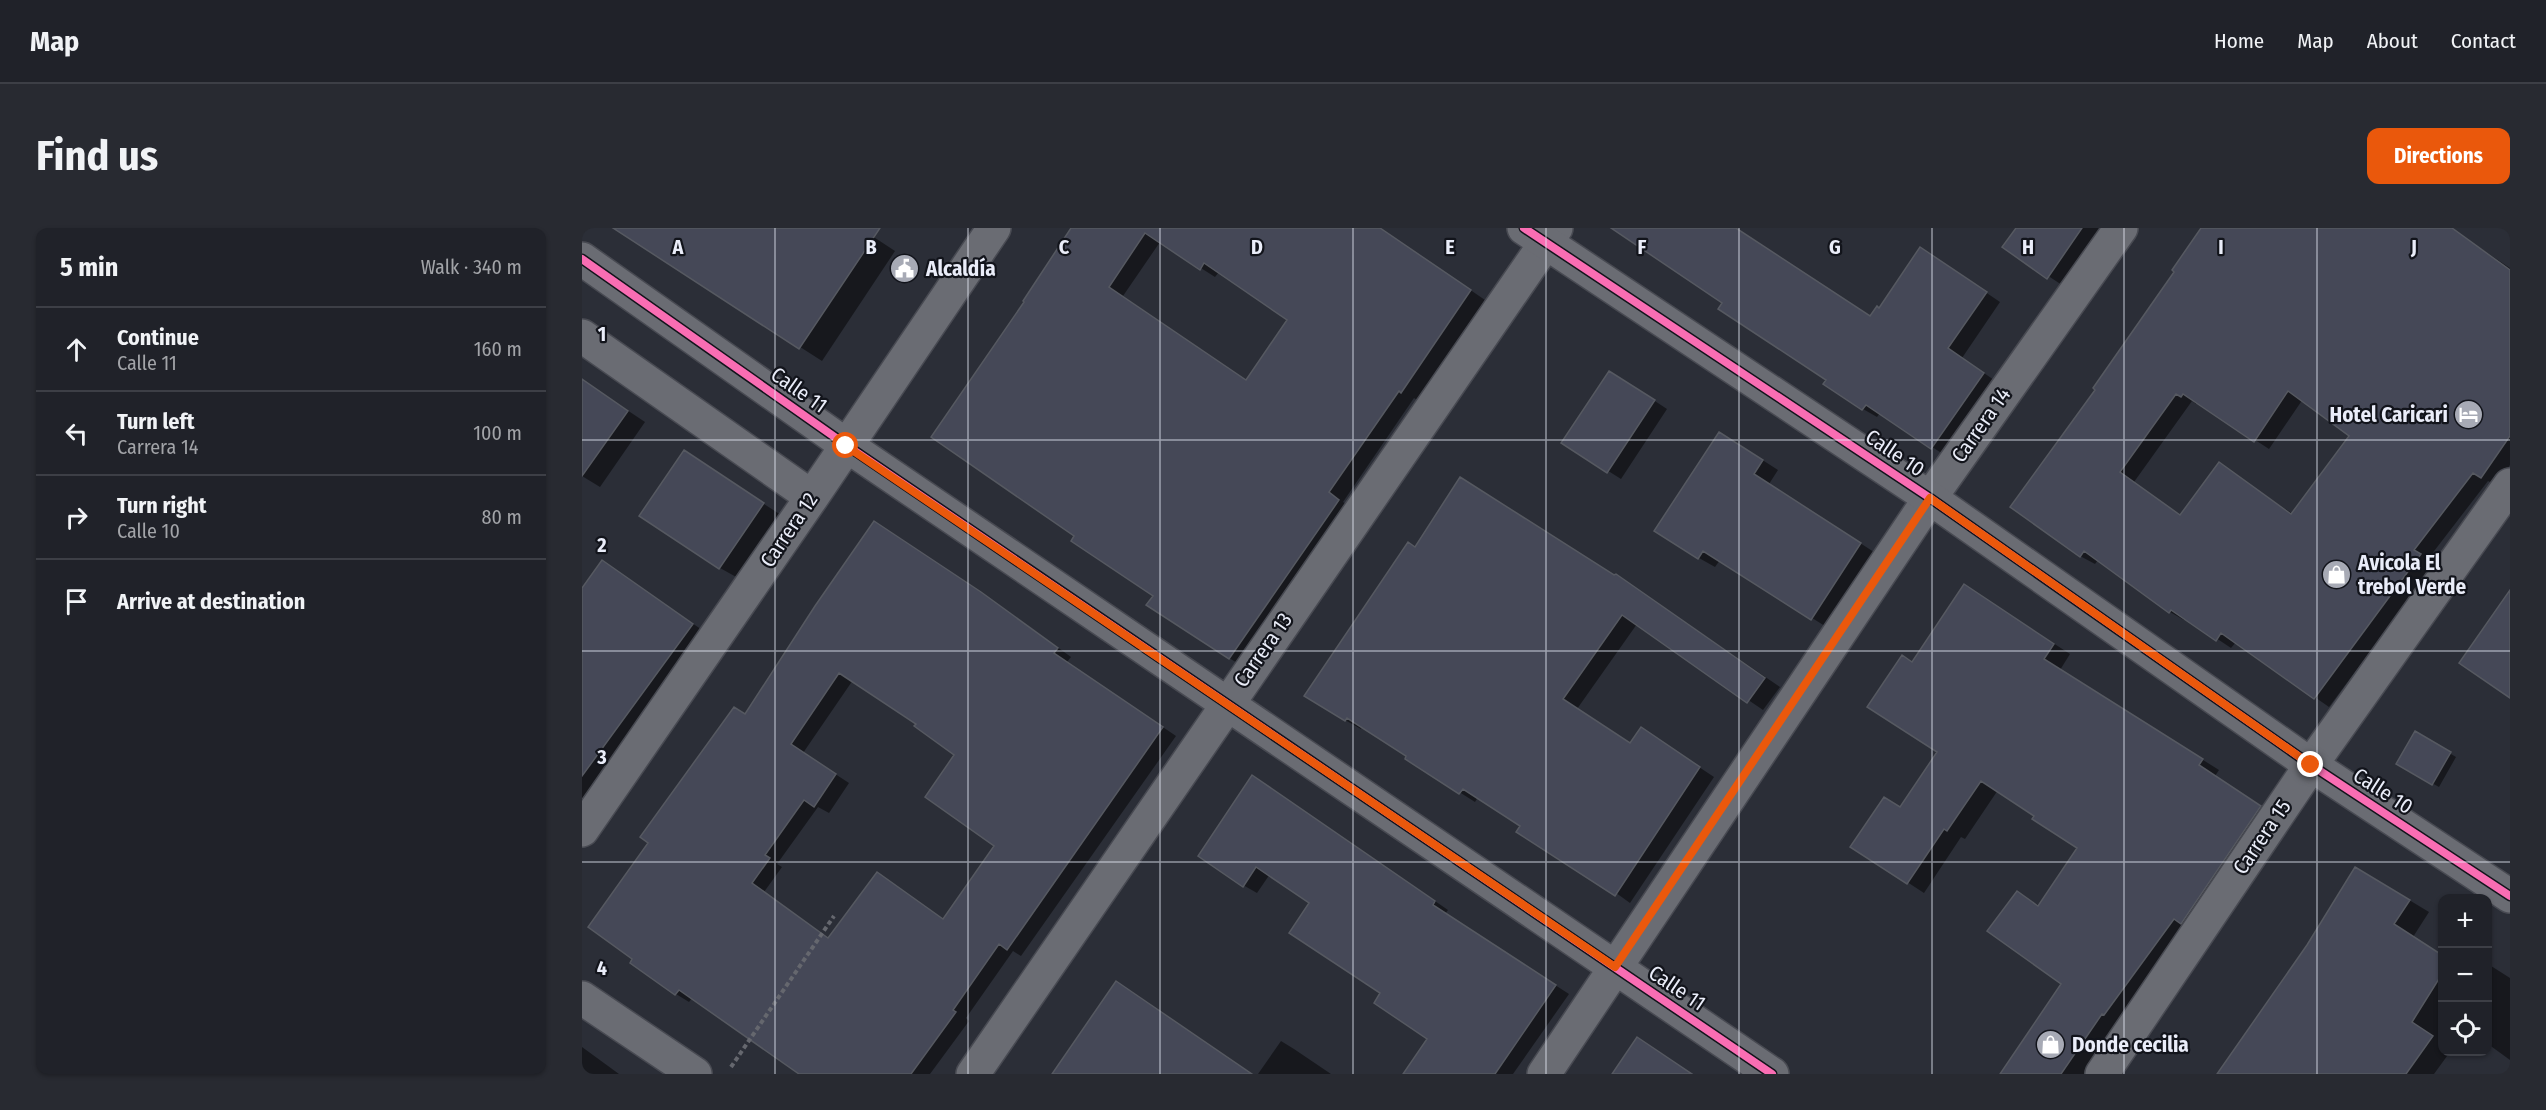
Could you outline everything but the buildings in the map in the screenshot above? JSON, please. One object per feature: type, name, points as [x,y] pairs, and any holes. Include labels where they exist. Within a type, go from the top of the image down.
[{"type":"street","name":"Carrera 12","points":[[582,830],[994,228]]},
{"type":"street","name":"Carrera 14","points":[[1544,1074],[1930,498],[2121,228]]},
{"type":"street","name":"Calle 10","points":[[1542,233],[1930,498],[2311,765],[2510,896]]},
{"type":"street","name":"Carrera 13","points":[[973,1074],[1227,704],[1542,233]]},
{"type":"street","name":"Calle 11","points":[[582,259],[846,446],[1772,1074]]},
{"type":"street","points":[[582,336],[812,497]]},
{"type":"street","name":"Carrera 15","points":[[2102,1074],[2311,765],[2510,485]]},
{"type":"street","points":[[582,998],[695,1074]]},
{"type":"path","points":[[726,1074],[834,916]]},
{"type":"cycle path","points":[[1524,228],[1930,498],[2311,765],[2510,896]]},
{"type":"cycle path","points":[[582,259],[846,445],[1772,1074]]},
{"type":"place","name":"Alcaldía","points":[[905,269]]},
{"type":"place","name":"Hotel Caricari","points":[[2469,415]]},
{"type":"place","name":"Avicola El trebol Verde","points":[[2337,575]]},
{"type":"place","name":"Donde cecilia","points":[[2051,1045]]},
{"type":"route","points":[[846,446],[1615,967],[1930,498],[2311,765]]}]
